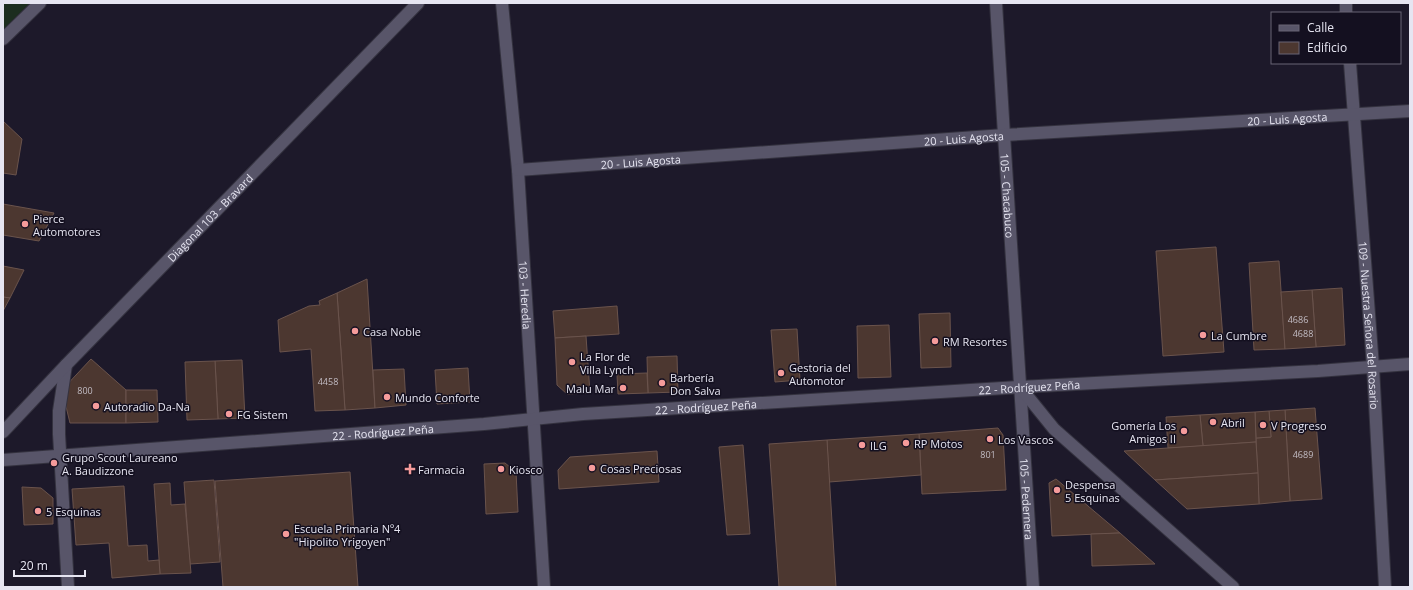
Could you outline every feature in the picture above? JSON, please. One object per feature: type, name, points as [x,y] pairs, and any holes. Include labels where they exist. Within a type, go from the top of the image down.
[{"type":"street","points":[[3,39],[40,3]]},
{"type":"street","name":"Diagonal 103 - Bravard","points":[[3,432],[66,365],[418,3]]},
{"type":"street","name":"103 - Heredia","points":[[502,3],[518,170],[544,587]]},
{"type":"street","name":"105 - Chacabuco","points":[[996,3],[1020,387]]},
{"type":"street","name":"109 - Nuestra Señora del Rosario","points":[[1350,64],[1373,367],[1385,587]]},
{"type":"street","name":"20 - Luis Agosta","points":[[518,170],[1004,135],[1410,111]]},
{"type":"street","name":"22 - Rodríguez Peña","points":[[3,460],[60,457],[484,424],[533,418],[1410,364]]},
{"type":"street","points":[[66,365],[59,411],[60,457],[68,587]]},
{"type":"street","points":[[1020,387],[1054,429],[1233,587]]},
{"type":"street","name":"105 - Pedernera","points":[[1020,387],[1033,587]]},
{"type":"green space","points":[[3,3],[30,3],[3,30]]},
{"type":"building","points":[[3,121],[22,139],[16,175],[3,173]]},
{"type":"building","name":"Pierce Automotores","points":[[3,204],[54,213],[39,241],[3,235]]},
{"type":"building","points":[[1216,247],[1224,352],[1163,356],[1156,251]]},
{"type":"building","points":[[1279,261],[1285,349],[1254,350],[1249,263]]},
{"type":"building","points":[[3,266],[24,270],[10,298],[3,297]]},
{"type":"building","name":"Casa Noble","points":[[367,279],[375,408],[345,410],[337,293]]},
{"type":"building","points":[[1342,288],[1345,345],[1316,347],[1312,290]]},
{"type":"building","points":[[1312,290],[1316,347],[1285,349],[1281,292]]},
{"type":"building","points":[[337,293],[345,410],[315,411],[311,349],[280,352],[278,320],[309,306],[320,305],[319,301]]},
{"type":"building","points":[[3,297],[10,298],[3,311]]},
{"type":"building","points":[[617,306],[619,334],[555,338],[553,311]]},
{"type":"building","name":"RM Resortes","points":[[950,313],[951,367],[921,368],[919,314]]},
{"type":"building","points":[[889,325],[891,377],[858,378],[857,326]]},
{"type":"building","points":[[797,329],[800,380],[775,382],[771,330]]},
{"type":"building","name":"La Flor de Villa Lynch","points":[[586,336],[590,393],[567,394],[557,385],[555,338]]},
{"type":"building","name":"Barbería Don Salva","points":[[677,356],[678,392],[648,393],[647,357]]},
{"type":"building","name":"Autoradio Da-Na","points":[[91,359],[126,390],[126,423],[70,423],[62,390]]},
{"type":"building","points":[[242,360],[245,418],[218,419],[215,361]]},
{"type":"building","points":[[215,361],[218,419],[187,420],[185,362]]},
{"type":"building","points":[[468,368],[470,402],[437,404],[435,370]]},
{"type":"building","points":[[404,369],[406,405],[375,408],[373,370]]},
{"type":"building","points":[[647,373],[648,393],[618,394],[617,374]]},
{"type":"building","points":[[126,390],[157,390],[158,422],[126,423]]},
{"type":"building","points":[[1315,408],[1322,499],[1290,501],[1285,410]]},
{"type":"building","points":[[1285,410],[1290,501],[1259,504],[1256,438],[1271,437],[1269,411]]},
{"type":"building","name":"V Progreso","points":[[1269,411],[1271,437],[1256,438],[1255,412]]},
{"type":"building","points":[[1255,412],[1256,442],[1203,446],[1200,415]]},
{"type":"building","name":"Gomería Los Amigos II","points":[[1200,415],[1203,446],[1168,448],[1166,417]]},
{"type":"building","points":[[998,428],[1003,435],[1006,490],[922,494],[919,434]]},
{"type":"building","points":[[919,434],[921,475],[829,482],[827,440]]},
{"type":"building","points":[[827,440],[836,587],[779,587],[769,444]]},
{"type":"building","points":[[1256,442],[1258,473],[1155,480],[1124,451]]},
{"type":"building","points":[[743,445],[750,534],[727,535],[719,447]]},
{"type":"building","points":[[657,451],[659,482],[559,489],[558,470],[570,457]]},
{"type":"building","points":[[505,463],[516,472],[518,512],[486,514],[484,464]]},
{"type":"building","name":"Escuela Primaria Nº4 \"Hipolito Yrigoyen\"","points":[[350,472],[358,587],[223,587],[215,481]]},
{"type":"building","points":[[1258,473],[1259,504],[1187,509],[1155,480]]},
{"type":"building","points":[[1056,479],[1120,533],[1052,536],[1049,483]]},
{"type":"building","points":[[214,480],[220,562],[190,564],[184,482]]},
{"type":"building","points":[[170,483],[171,505],[185,504],[191,573],[160,574],[154,484]]},
{"type":"building","points":[[124,486],[128,546],[147,545],[148,561],[159,560],[160,574],[112,578],[109,543],[76,545],[72,489]]},
{"type":"building","name":"5 Esquinas","points":[[22,487],[41,488],[53,498],[53,524],[24,525]]},
{"type":"building","points":[[1120,533],[1155,564],[1092,566],[1091,534]]},
{"type":"place","name":"Pierce Automotores","points":[[25,224]]},
{"type":"place","name":"Casa Noble","points":[[355,331]]},
{"type":"place","name":"La Cumbre","points":[[1203,335]]},
{"type":"place","name":"RM Resortes","points":[[935,341]]},
{"type":"place","name":"La Flor de Villa Lynch","points":[[572,362]]},
{"type":"place","name":"Gestoria del Automotor","points":[[781,373]]},
{"type":"place","name":"Barbería Don Salva","points":[[662,383]]},
{"type":"place","name":"Malu Mar","points":[[623,388]]},
{"type":"place","name":"Mundo Conforte","points":[[387,397]]},
{"type":"place","name":"Autoradio Da-Na","points":[[96,406]]},
{"type":"place","name":"FG Sistem","points":[[229,414]]},
{"type":"place","name":"Abril","points":[[1213,422]]},
{"type":"place","name":"V Progreso","points":[[1263,425]]},
{"type":"place","name":"Gomería Los Amigos II","points":[[1184,431]]},
{"type":"place","name":"Los Vascos","points":[[990,439]]},
{"type":"place","name":"RP Motos","points":[[906,443]]},
{"type":"place","name":"ILG","points":[[862,445]]},
{"type":"place","name":"Grupo Scout Laureano A. Baudizzone","points":[[54,463]]},
{"type":"place","name":"Cosas Preciosas","points":[[592,468]]},
{"type":"place","name":"Farmacia","points":[[410,469]]},
{"type":"place","name":"Kiosco","points":[[501,469]]},
{"type":"place","name":"Despensa 5 Esquinas","points":[[1057,490]]},
{"type":"place","name":"5 Esquinas","points":[[38,511]]},
{"type":"place","name":"Escuela Primaria Nº4 \"Hipolito Yrigoyen\"","points":[[286,534]]}]
